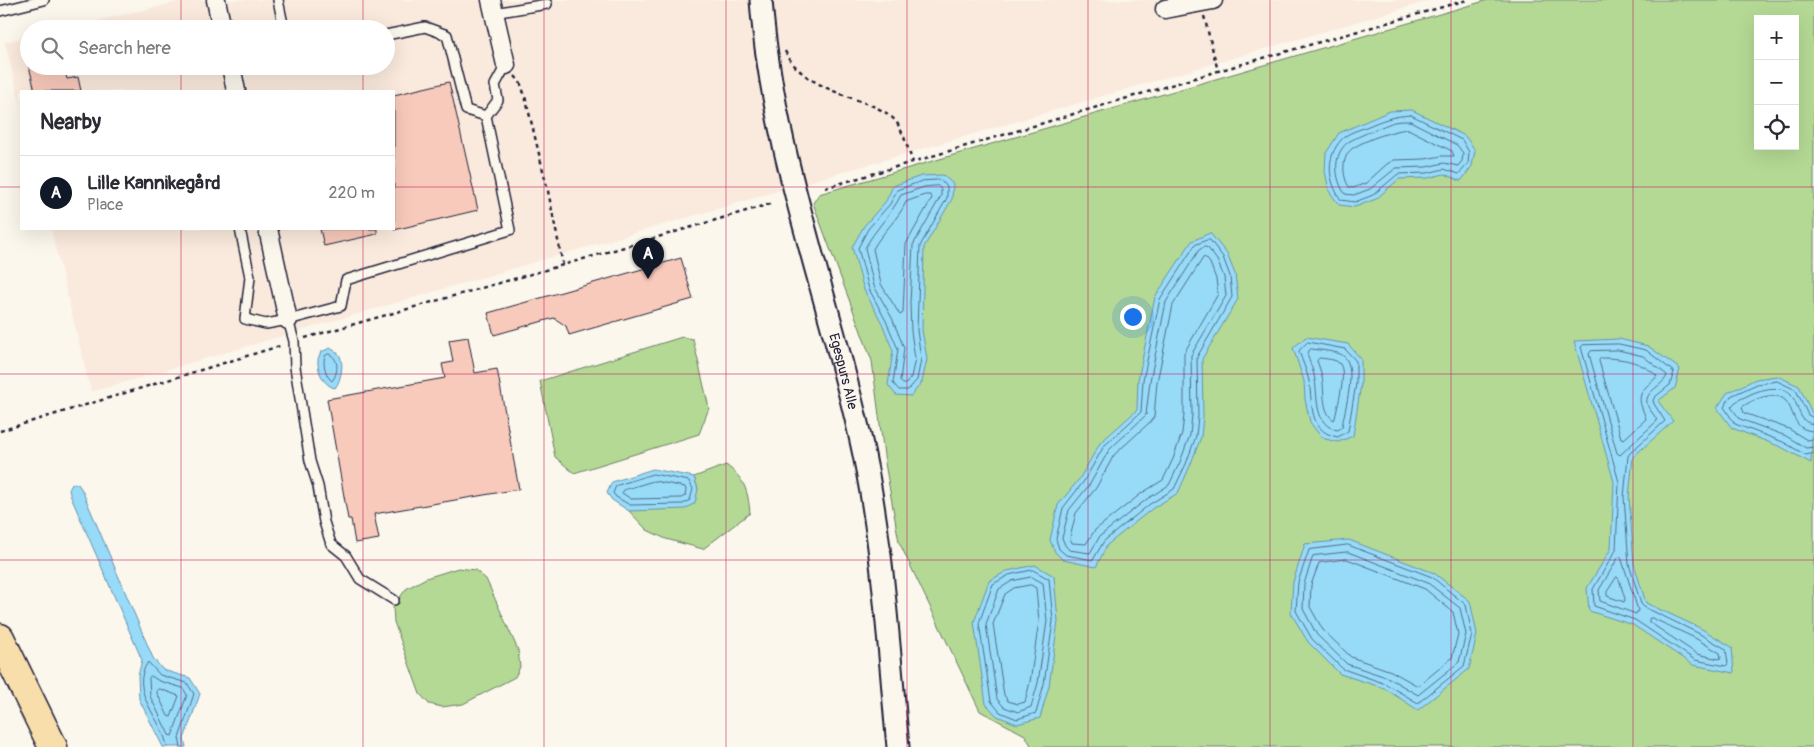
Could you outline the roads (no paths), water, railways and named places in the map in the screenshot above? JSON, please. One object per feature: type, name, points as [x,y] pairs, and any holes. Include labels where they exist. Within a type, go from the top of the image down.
[{"type":"highway","points":[[0,638],[52,747]]},
{"type":"street","points":[[216,0],[220,20]]},
{"type":"street","name":"Egespurs Alle","points":[[761,0],[768,60],[782,134],[851,394],[862,445],[873,506],[884,594],[898,747]]},
{"type":"street","points":[[1165,9],[1201,1]]},
{"type":"street","points":[[492,7],[506,65]]},
{"type":"street","points":[[232,75],[236,90]]},
{"type":"street","points":[[268,230],[288,320]]},
{"type":"lane","points":[[0,11],[44,0]]},
{"type":"lane","points":[[278,0],[282,20]]},
{"type":"lane","points":[[492,7],[547,4]]},
{"type":"lane","points":[[395,34],[425,27],[447,35],[466,110],[486,116]]},
{"type":"lane","points":[[240,230],[250,277],[245,320],[266,324],[341,306],[346,280],[510,230],[486,116],[498,100],[495,85],[506,65]]},
{"type":"lane","points":[[288,320],[294,341],[295,367],[309,452],[318,486],[324,522],[331,544],[346,556],[360,579],[394,600]]},
{"type":"water","points":[[1412,110],[1465,136],[1475,150],[1472,166],[1461,181],[1444,174],[1428,178],[1399,179],[1376,199],[1355,207],[1339,205],[1329,191],[1325,171],[1326,153],[1339,133],[1390,111]]},
{"type":"water","points":[[943,175],[953,184],[952,199],[924,247],[922,330],[927,359],[922,382],[911,396],[896,395],[888,385],[893,351],[882,323],[864,290],[852,247],[864,226],[886,201],[893,186],[921,176]]},
{"type":"water","points":[[1210,233],[1227,254],[1235,274],[1238,299],[1202,359],[1203,416],[1201,437],[1178,493],[1153,508],[1107,545],[1096,567],[1063,560],[1055,552],[1050,540],[1058,505],[1080,478],[1100,443],[1137,410],[1138,380],[1155,297],[1192,241]]},
{"type":"water","points":[[1306,337],[1348,344],[1361,359],[1361,384],[1353,436],[1338,442],[1325,439],[1310,422],[1305,399],[1304,381],[1293,348]]},
{"type":"water","points":[[1619,339],[1648,346],[1680,369],[1675,388],[1658,401],[1673,421],[1633,457],[1629,497],[1634,564],[1646,603],[1700,628],[1732,647],[1734,673],[1693,665],[1633,625],[1589,611],[1587,588],[1611,549],[1614,482],[1574,341]]},
{"type":"water","points":[[330,348],[337,352],[342,363],[340,377],[335,388],[325,381],[320,373],[318,364],[321,352]]},
{"type":"water","points":[[1777,376],[1799,386],[1813,415],[1811,463],[1781,447],[1732,428],[1717,408],[1727,393],[1756,379]]},
{"type":"water","points":[[653,469],[694,477],[698,489],[695,503],[685,509],[629,511],[612,500],[607,493],[612,482]]},
{"type":"water","points":[[72,484],[78,484],[82,490],[153,658],[163,670],[190,678],[200,694],[184,739],[186,747],[163,747],[139,699],[138,676],[142,660],[71,497],[69,490]]},
{"type":"water","points":[[1349,540],[1434,573],[1470,601],[1477,634],[1469,669],[1418,710],[1384,688],[1340,674],[1308,642],[1291,613],[1293,582],[1305,544]]},
{"type":"water","points":[[1035,565],[1054,576],[1058,621],[1049,686],[1040,718],[1017,724],[997,716],[986,704],[974,622],[989,581],[1007,571]]},
{"type":"place","name":"Lille Kannikegård","points":[[648,279]]}]
